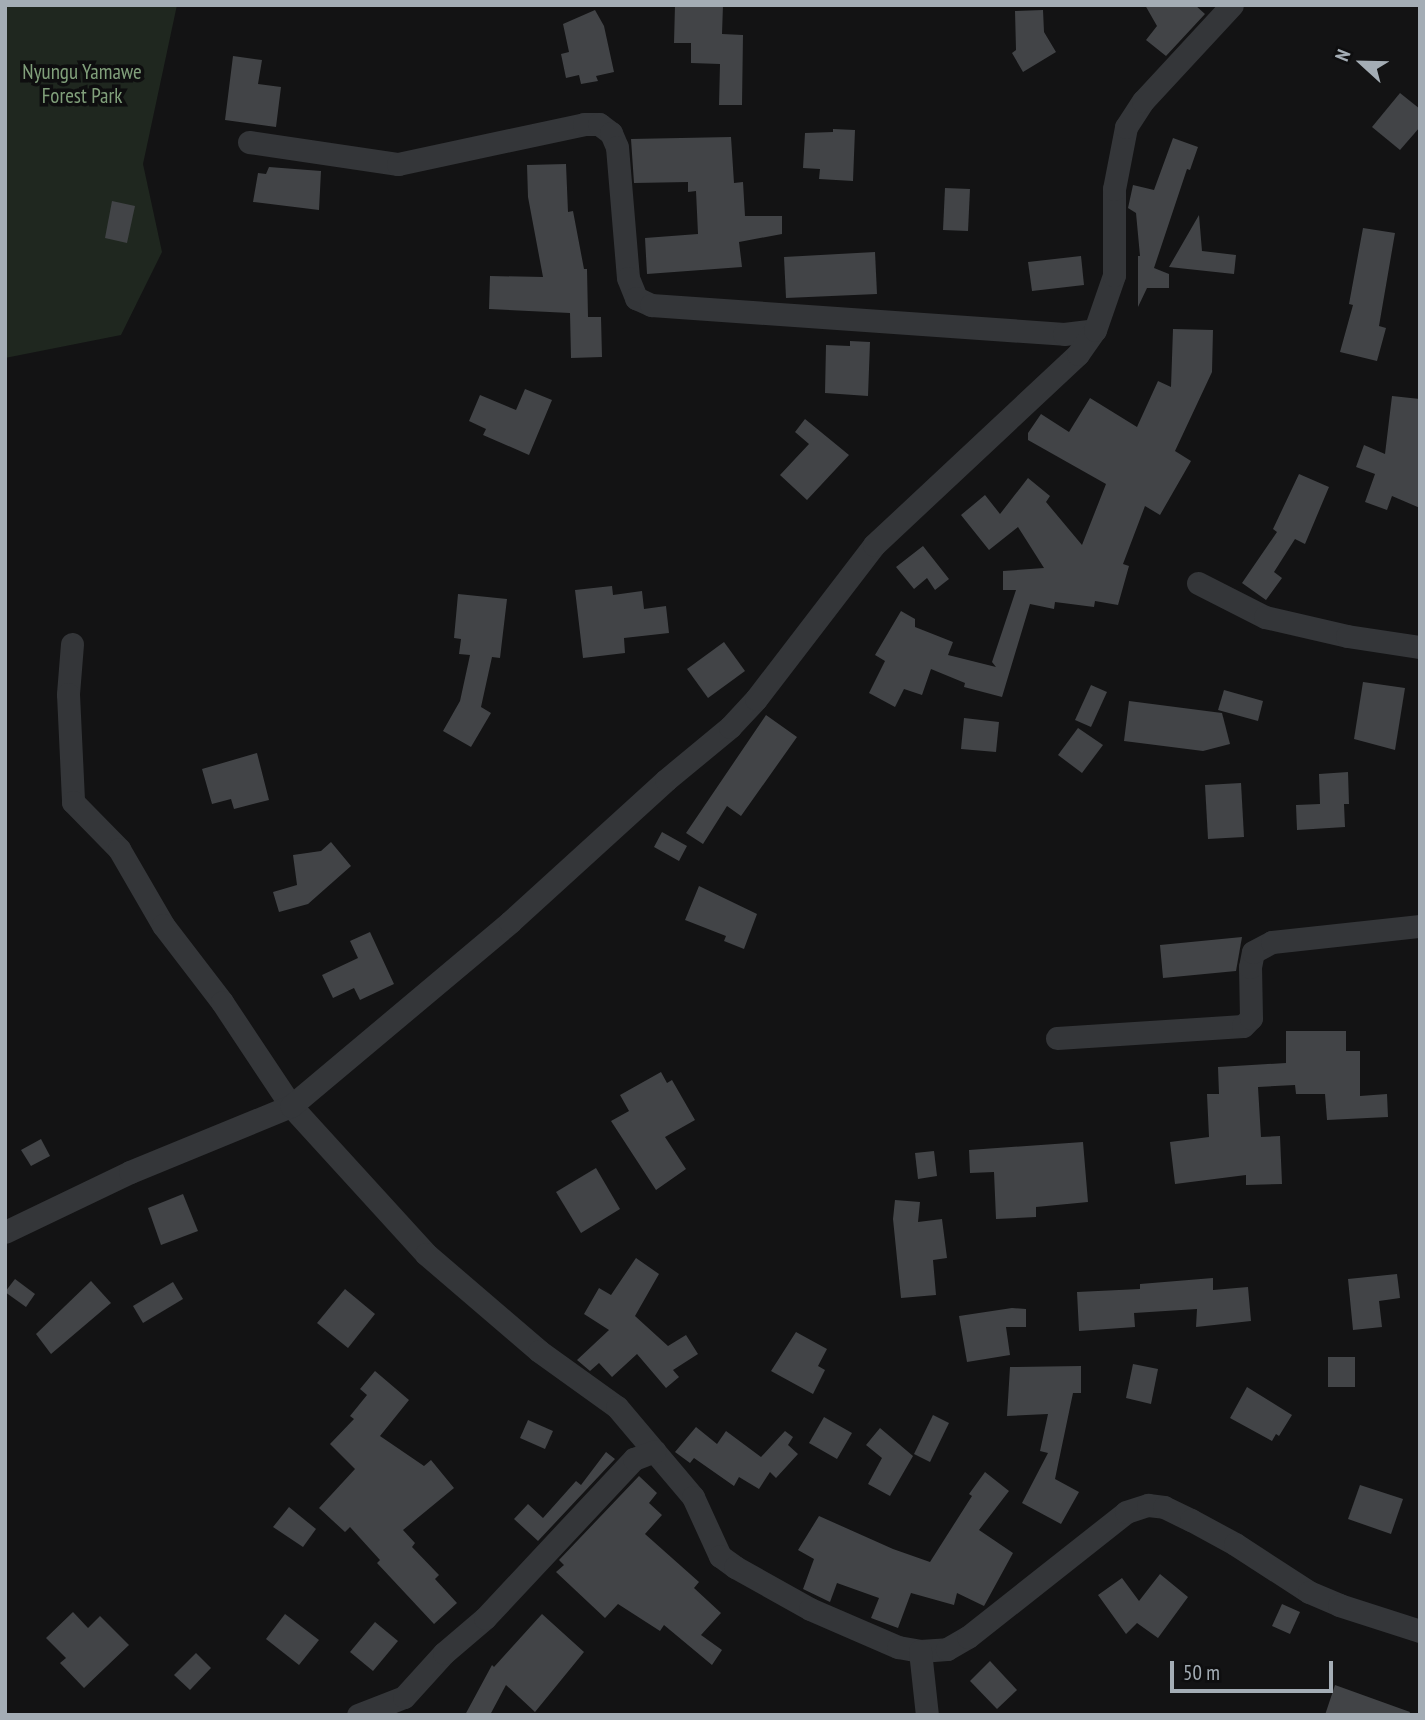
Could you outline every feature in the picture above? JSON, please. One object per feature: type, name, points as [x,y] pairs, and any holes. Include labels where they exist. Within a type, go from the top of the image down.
[{"type":"street","points":[[5,1232],[130,1172],[291,1106],[510,922],[666,780],[730,727],[756,699],[874,545],[1078,354],[1095,330],[1114,275],[1114,189],[1126,127],[1143,101],[1232,5]]},
{"type":"street","points":[[249,142],[398,164],[584,124],[599,124],[611,133],[617,147],[628,278],[636,298],[650,305],[1064,334],[1095,330]]},
{"type":"street","points":[[1198,583],[1265,617],[1347,636],[1420,647]]},
{"type":"street","points":[[72,643],[68,694],[73,802],[119,849],[163,925],[222,1002],[291,1106],[426,1254],[538,1351],[617,1407],[694,1497],[720,1556],[735,1567],[768,1588],[841,1624],[898,1647],[920,1651],[947,1648],[968,1637],[1126,1512],[1148,1505],[1164,1507],[1213,1532],[1309,1592],[1339,1605],[1420,1631]]},
{"type":"street","points":[[1057,1038],[1243,1026],[1251,1018],[1250,967],[1254,952],[1272,942],[1420,926]]},
{"type":"street","points":[[358,1715],[404,1697],[444,1653],[485,1618],[634,1459],[655,1451]]},
{"type":"street","points":[[920,1651],[927,1715]]},
{"type":"green space","name":"Nyungu Yamawe Forest Park","points":[[5,5],[177,5],[143,164],[162,252],[121,335],[5,358]]},
{"type":"building","points":[[675,5],[723,5],[722,34],[743,35],[742,105],[719,105],[720,64],[691,63],[691,43],[674,43]]},
{"type":"building","points":[[1145,5],[1195,5],[1205,14],[1166,56],[1146,40],[1157,26]]},
{"type":"building","points":[[595,10],[604,26],[614,72],[596,76],[598,81],[581,84],[579,75],[566,78],[561,54],[569,52],[563,24]]},
{"type":"building","points":[[1043,10],[1044,32],[1056,52],[1023,72],[1012,53],[1016,50],[1015,11]]},
{"type":"building","points":[[233,56],[262,60],[258,84],[281,87],[276,127],[225,120]]},
{"type":"building","points":[[1400,93],[1420,109],[1420,127],[1400,150],[1372,127]]},
{"type":"building","points":[[833,129],[855,130],[853,181],[819,179],[820,169],[803,168],[805,133],[833,132]]},
{"type":"building","points":[[731,137],[734,183],[743,182],[745,216],[782,216],[782,234],[739,242],[742,267],[647,274],[645,238],[698,234],[696,191],[688,192],[688,182],[634,183],[631,139]]},
{"type":"building","points":[[1173,138],[1198,147],[1190,170],[1187,169],[1154,268],[1169,274],[1169,288],[1147,288],[1138,307],[1140,256],[1136,213],[1128,208],[1133,185],[1154,190]]},
{"type":"building","points":[[566,164],[568,212],[573,211],[584,269],[587,269],[588,317],[601,317],[602,357],[571,358],[570,313],[489,309],[490,276],[543,277],[528,197],[527,165]]},
{"type":"building","points":[[269,167],[321,171],[319,210],[253,202],[258,173],[266,174]]},
{"type":"building","points":[[945,188],[970,189],[968,231],[943,230]]},
{"type":"building","points":[[112,201],[135,206],[127,243],[105,238]]},
{"type":"building","points":[[1199,215],[1202,251],[1236,255],[1234,274],[1169,267]]},
{"type":"building","points":[[1363,228],[1395,233],[1379,326],[1386,328],[1377,361],[1340,352],[1353,305],[1349,304]]},
{"type":"building","points":[[875,252],[877,294],[786,298],[784,257]]},
{"type":"building","points":[[1081,256],[1084,285],[1032,291],[1028,262]]},
{"type":"building","points":[[1173,329],[1213,330],[1212,372],[1175,451],[1191,461],[1160,515],[1145,506],[1123,564],[1129,566],[1118,605],[1095,601],[1094,607],[1055,602],[1054,609],[1030,604],[1002,697],[964,687],[965,683],[931,669],[922,695],[904,689],[895,707],[869,693],[885,661],[875,655],[901,611],[915,619],[915,627],[953,642],[948,655],[996,667],[992,662],[1016,590],[1003,590],[1003,571],[1044,568],[1018,527],[989,550],[961,515],[985,495],[1000,514],[1028,478],[1050,496],[1046,502],[1082,545],[1106,484],[1028,440],[1028,433],[1041,414],[1069,432],[1090,398],[1137,427],[1158,381],[1171,387]]},
{"type":"building","points":[[850,341],[870,342],[868,396],[825,393],[826,345],[850,346]]},
{"type":"building","points":[[525,389],[552,400],[529,455],[483,435],[486,429],[469,421],[480,395],[516,410]]},
{"type":"building","points":[[1392,396],[1420,399],[1420,508],[1392,496],[1387,510],[1365,502],[1375,474],[1356,467],[1364,445],[1385,454]]},
{"type":"building","points":[[805,419],[849,455],[807,500],[780,475],[809,444],[795,432]]},
{"type":"building","points":[[1299,474],[1329,487],[1305,544],[1295,539],[1274,572],[1282,578],[1266,600],[1242,583],[1277,532],[1273,529]]},
{"type":"building","points":[[923,546],[949,579],[935,590],[927,578],[914,589],[896,567]]},
{"type":"building","points":[[612,586],[613,595],[642,591],[644,609],[666,606],[669,633],[624,638],[625,653],[583,658],[575,590]]},
{"type":"building","points":[[458,594],[507,599],[500,658],[492,657],[481,707],[491,713],[471,747],[443,731],[460,701],[470,655],[459,654],[461,639],[454,638]]},
{"type":"building","points":[[724,642],[745,671],[708,698],[687,669]]},
{"type":"building","points":[[1363,682],[1405,688],[1395,750],[1354,739]]},
{"type":"building","points":[[1091,685],[1107,692],[1091,727],[1075,720]]},
{"type":"building","points":[[1224,690],[1263,701],[1258,721],[1218,710]]},
{"type":"building","points":[[1129,701],[1222,713],[1230,744],[1203,751],[1124,741]]},
{"type":"building","points":[[766,715],[797,737],[741,816],[727,806],[703,844],[686,833]]},
{"type":"building","points":[[964,718],[999,722],[996,752],[961,749]]},
{"type":"building","points":[[1078,728],[1103,745],[1082,773],[1058,755]]},
{"type":"building","points":[[257,753],[269,800],[234,809],[231,799],[212,804],[202,769]]},
{"type":"building","points":[[1348,772],[1349,804],[1344,804],[1345,827],[1297,830],[1296,805],[1320,804],[1319,774]]},
{"type":"building","points":[[1241,783],[1244,837],[1208,839],[1205,785]]},
{"type":"building","points":[[662,832],[687,846],[679,861],[654,847]]},
{"type":"building","points":[[331,842],[351,866],[308,904],[279,912],[273,892],[297,885],[293,855],[321,851]]},
{"type":"building","points":[[699,886],[757,914],[744,949],[724,941],[726,936],[685,920]]},
{"type":"building","points":[[370,932],[394,984],[360,1000],[354,988],[333,998],[322,975],[358,958],[350,941]]},
{"type":"building","points":[[1242,937],[1236,971],[1163,978],[1160,945]]},
{"type":"building","points":[[1286,1031],[1346,1031],[1346,1051],[1360,1051],[1360,1096],[1387,1094],[1388,1117],[1327,1120],[1325,1094],[1296,1094],[1295,1085],[1258,1087],[1261,1137],[1280,1136],[1282,1184],[1246,1185],[1246,1175],[1175,1184],[1170,1142],[1209,1137],[1207,1094],[1219,1094],[1218,1067],[1286,1063]]},
{"type":"building","points":[[661,1072],[667,1083],[672,1080],[695,1120],[665,1137],[686,1169],[656,1190],[611,1121],[629,1111],[620,1095]]},
{"type":"building","points":[[41,1139],[50,1156],[31,1166],[21,1150]]},
{"type":"building","points":[[1083,1142],[1088,1202],[1036,1207],[1036,1217],[996,1219],[994,1172],[970,1173],[969,1150]]},
{"type":"building","points":[[934,1151],[937,1176],[918,1179],[915,1153]]},
{"type":"building","points":[[596,1168],[620,1209],[581,1233],[556,1192]]},
{"type":"building","points":[[183,1194],[198,1231],[161,1245],[148,1208]]},
{"type":"building","points":[[895,1200],[920,1202],[918,1222],[942,1219],[947,1258],[933,1260],[936,1295],[901,1298],[893,1219]]},
{"type":"building","points":[[636,1258],[659,1274],[635,1316],[668,1346],[686,1335],[698,1354],[673,1370],[679,1377],[666,1388],[637,1354],[612,1377],[599,1363],[590,1371],[577,1360],[609,1330],[584,1314],[599,1288],[611,1295]]},
{"type":"building","points":[[1397,1274],[1400,1298],[1379,1301],[1382,1327],[1353,1330],[1348,1279]]},
{"type":"building","points":[[1213,1278],[1213,1290],[1248,1287],[1251,1321],[1196,1327],[1197,1309],[1134,1313],[1135,1327],[1079,1331],[1077,1292],[1140,1289],[1140,1284]]},
{"type":"building","points":[[15,1279],[35,1294],[26,1307],[5,1292]]},
{"type":"building","points":[[91,1281],[111,1303],[51,1354],[36,1334]]},
{"type":"building","points":[[173,1282],[183,1299],[143,1323],[133,1306]]},
{"type":"building","points":[[345,1289],[375,1314],[348,1348],[317,1323]]},
{"type":"building","points":[[1012,1308],[1026,1309],[1026,1327],[1006,1327],[1010,1355],[967,1362],[959,1316]]},
{"type":"building","points":[[796,1332],[827,1349],[818,1366],[825,1370],[813,1394],[771,1371]]},
{"type":"building","points":[[1328,1357],[1355,1357],[1355,1387],[1328,1387]]},
{"type":"building","points":[[1133,1364],[1158,1369],[1151,1404],[1126,1398]]},
{"type":"building","points":[[1081,1366],[1081,1393],[1073,1393],[1055,1479],[1079,1492],[1061,1524],[1022,1503],[1048,1453],[1040,1451],[1048,1414],[1007,1416],[1010,1367]]},
{"type":"building","points":[[375,1371],[409,1400],[380,1436],[424,1466],[431,1460],[454,1488],[403,1530],[415,1543],[412,1547],[439,1575],[435,1579],[457,1603],[434,1624],[377,1563],[380,1560],[350,1527],[345,1532],[319,1508],[355,1469],[330,1444],[354,1419],[350,1416],[367,1395],[360,1389]]},
{"type":"building","points":[[1247,1387],[1292,1415],[1279,1436],[1276,1434],[1272,1441],[1230,1418]]},
{"type":"building","points":[[933,1415],[949,1423],[930,1462],[914,1454]]},
{"type":"building","points":[[824,1417],[852,1433],[837,1459],[809,1443]]},
{"type":"building","points":[[528,1420],[553,1431],[545,1449],[520,1438]]},
{"type":"building","points":[[696,1427],[717,1444],[726,1431],[761,1457],[785,1431],[793,1437],[788,1445],[798,1454],[776,1478],[770,1472],[759,1489],[739,1477],[734,1486],[694,1458],[690,1463],[675,1452]]},
{"type":"building","points":[[880,1428],[913,1456],[890,1496],[868,1484],[882,1458],[866,1445]]},
{"type":"building","points":[[606,1452],[615,1459],[538,1541],[514,1519],[528,1504],[543,1518],[576,1481],[581,1485]]},
{"type":"building","points":[[985,1472],[1009,1491],[979,1530],[1013,1553],[984,1606],[957,1593],[954,1605],[911,1593],[898,1628],[871,1618],[879,1598],[837,1583],[830,1602],[803,1589],[814,1559],[798,1550],[819,1516],[893,1549],[930,1562],[972,1496],[969,1494]]},
{"type":"building","points":[[639,1476],[657,1493],[649,1503],[662,1515],[645,1534],[699,1582],[694,1588],[721,1613],[701,1635],[722,1650],[712,1665],[664,1625],[660,1631],[618,1604],[605,1618],[556,1572],[564,1565],[559,1560]]},
{"type":"building","points":[[1360,1485],[1403,1499],[1391,1534],[1348,1519]]},
{"type":"building","points":[[289,1507],[316,1529],[303,1547],[273,1527]]},
{"type":"building","points":[[1160,1574],[1188,1597],[1158,1638],[1137,1623],[1126,1634],[1098,1595],[1122,1578],[1139,1601]]},
{"type":"building","points":[[1282,1604],[1300,1612],[1290,1634],[1272,1626]]},
{"type":"building","points":[[73,1612],[88,1628],[100,1616],[129,1645],[84,1688],[60,1663],[66,1658],[46,1638]]},
{"type":"building","points":[[285,1614],[319,1640],[299,1665],[266,1639]]},
{"type":"building","points":[[542,1614],[584,1652],[535,1712],[506,1685],[490,1715],[465,1715],[492,1665],[494,1667]]},
{"type":"building","points":[[375,1622],[398,1641],[373,1671],[350,1652]]},
{"type":"building","points":[[196,1653],[211,1668],[190,1690],[174,1675]]},
{"type":"building","points":[[990,1661],[1017,1690],[997,1709],[970,1681]]},
{"type":"building","points":[[1335,1685],[1410,1712],[1409,1715],[1325,1715]]}]
